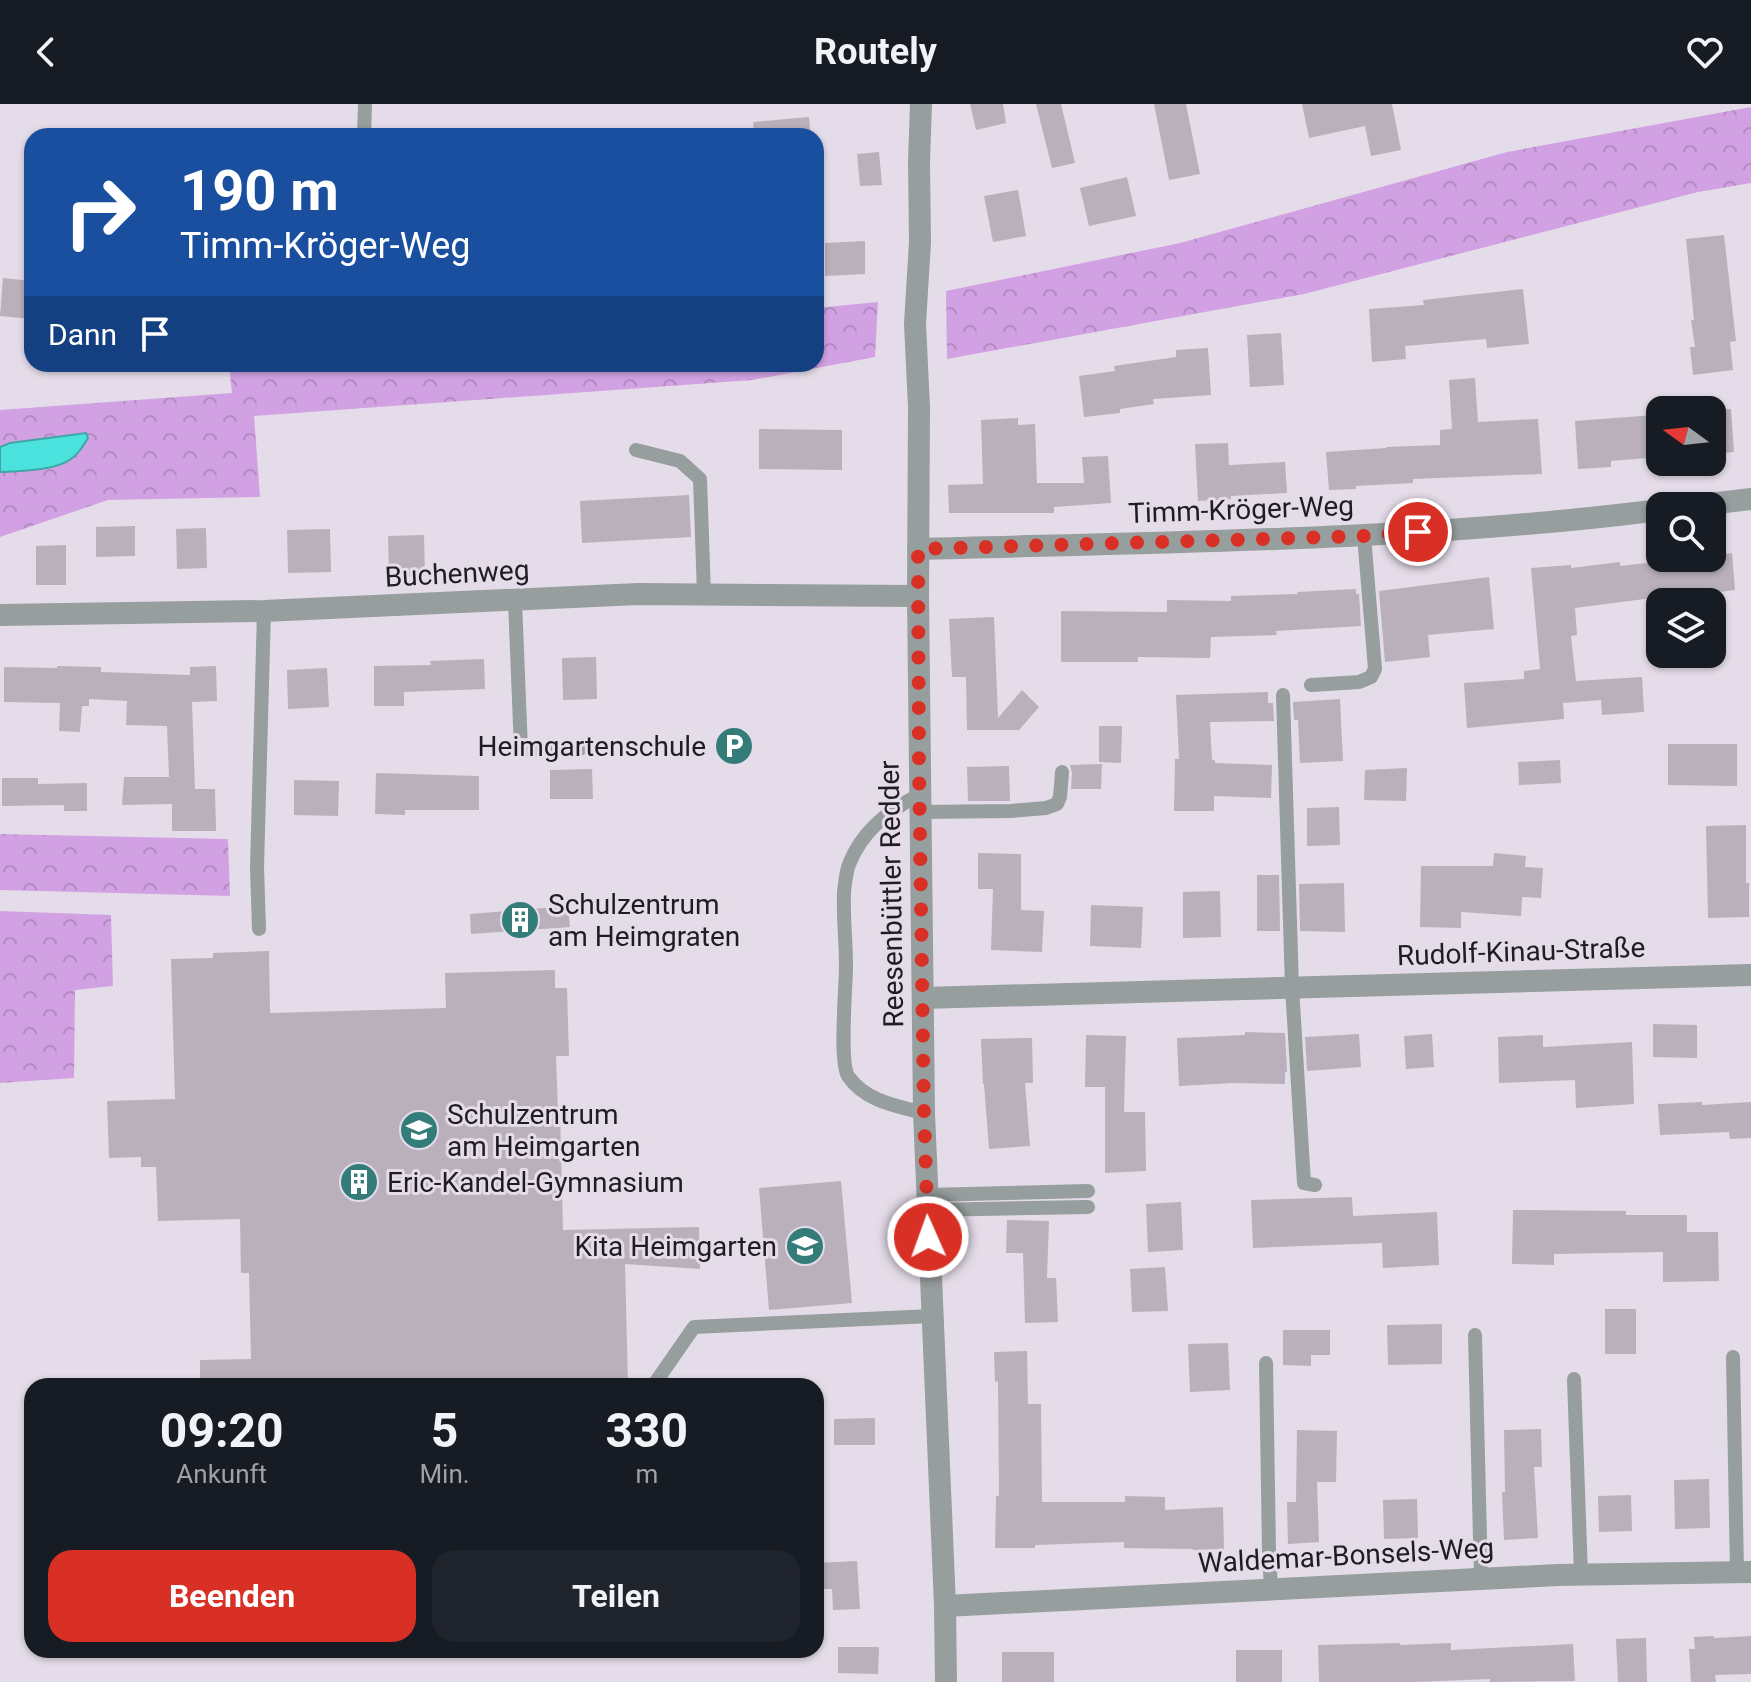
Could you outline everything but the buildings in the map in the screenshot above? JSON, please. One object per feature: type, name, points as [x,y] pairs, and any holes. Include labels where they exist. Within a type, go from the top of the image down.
[{"type":"street","name":"Reesenbüttler Redder","points":[[921,104],[920,242],[915,324],[919,407],[919,804],[926,1202],[946,1682]]},
{"type":"street","points":[[1726,502],[1751,499]]},
{"type":"street","name":"Timm-Kröger-Weg","points":[[918,549],[1364,536],[1646,512]]},
{"type":"street","name":"Buchenweg","points":[[0,615],[264,611],[638,594],[918,596]]},
{"type":"street","name":"Rudolf-Kinau-Straße","points":[[923,998],[1751,975]]},
{"type":"street","name":"Waldemar-Bonsels-Weg","points":[[945,1606],[1581,1574],[1744,1572]]},
{"type":"lane","points":[[364,128],[365,104]]},
{"type":"lane","points":[[636,450],[680,461],[700,479],[704,594]]},
{"type":"lane","points":[[1311,685],[1359,682],[1371,677],[1375,669],[1364,536]]},
{"type":"lane","points":[[515,601],[521,750],[580,749]]},
{"type":"lane","points":[[259,929],[257,867],[264,611]]},
{"type":"lane","points":[[1283,695],[1292,987],[1304,1183],[1315,1185]]},
{"type":"lane","points":[[924,1113],[880,1101],[857,1087],[846,1072],[844,893],[848,864],[875,824],[901,804],[1011,811],[1046,808],[1057,804],[1062,772]]},
{"type":"lane","points":[[926,1202],[1088,1199]]},
{"type":"lane","points":[[659,1378],[694,1327],[932,1316]]},
{"type":"lane","points":[[1475,1335],[1481,1579]]},
{"type":"lane","points":[[1733,1357],[1744,1572]]},
{"type":"lane","points":[[1266,1363],[1271,1589]]},
{"type":"lane","points":[[1574,1379],[1581,1574]]},
{"type":"green space","points":[[1751,107],[1751,183],[1698,192],[1304,294],[947,359],[946,291],[1180,243],[1507,152]]},
{"type":"green space","points":[[878,302],[875,357],[824,367],[824,307]]},
{"type":"green space","points":[[230,372],[795,372],[752,380],[254,416],[260,497],[108,500],[0,537],[0,410],[232,393]]},
{"type":"green space","points":[[0,834],[228,839],[230,896],[0,890]]},
{"type":"green space","points":[[0,911],[111,915],[113,986],[75,990],[74,1078],[0,1083]]},
{"type":"water","points":[[86,433],[88,438],[81,450],[64,463],[37,470],[0,472],[0,447]]},
{"type":"place","name":"Heimgartenschule","points":[[734,746]]},
{"type":"place","name":"Schulzentrum am Heimgraten","points":[[520,920]]},
{"type":"place","name":"Schulzentrum am Heimgarten","points":[[419,1130]]},
{"type":"place","name":"Eric-Kandel-Gymnasium","points":[[359,1182]]},
{"type":"place","name":"Kita Heimgarten","points":[[805,1246]]},
{"type":"route","points":[[928,1237],[918,549],[1418,532]]}]
